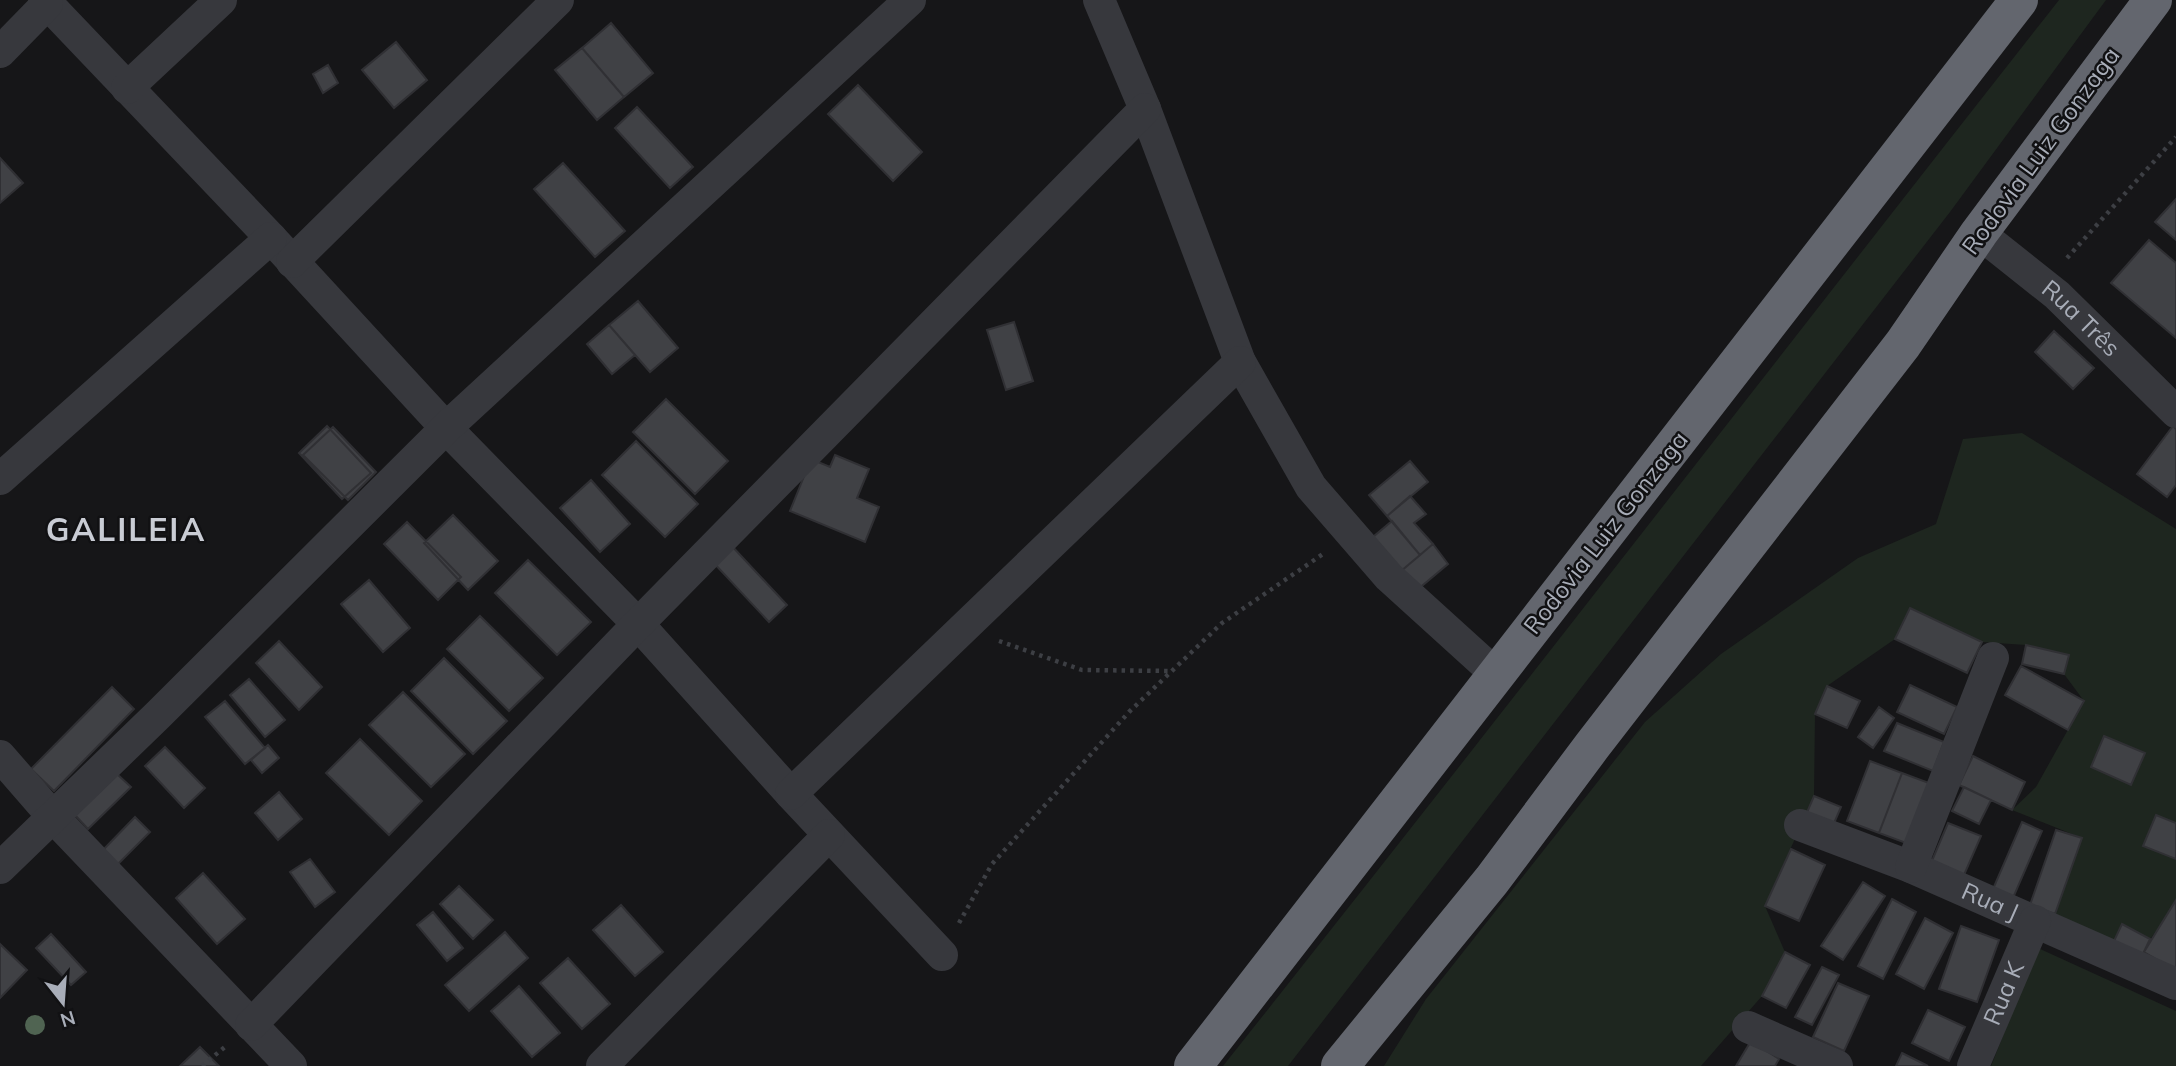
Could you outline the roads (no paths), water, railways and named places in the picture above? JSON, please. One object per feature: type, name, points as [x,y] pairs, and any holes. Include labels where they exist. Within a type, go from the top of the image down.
[{"type":"highway","name":"Rodovia Luiz Gonzaga","points":[[1193,1066],[2019,0]]},
{"type":"highway","name":"Rodovia Luiz Gonzaga","points":[[1340,1066],[1492,880],[1592,746],[1903,344],[1979,233],[2153,0]]},
{"type":"street","points":[[127,88],[220,0]]},
{"type":"street","points":[[292,262],[558,0]]},
{"type":"street","points":[[0,868],[54,818],[446,428],[910,0]]},
{"type":"street","points":[[1099,0],[1144,109],[1240,362],[1311,487],[1389,577],[1497,675]]},
{"type":"street","points":[[0,52],[46,2],[271,238],[446,428],[638,624],[791,794],[942,955]]},
{"type":"street","points":[[251,1025],[638,624],[1144,109]]},
{"type":"street","name":"Rua Três","points":[[1979,233],[2057,295],[2176,412]]},
{"type":"street","points":[[0,479],[271,238]]},
{"type":"street","points":[[791,794],[1240,362]]},
{"type":"street","points":[[1911,867],[1993,658]]},
{"type":"street","points":[[0,756],[54,818],[290,1066]]},
{"type":"street","name":"Rua J","points":[[1800,825],[1911,867],[2176,984]]},
{"type":"street","points":[[602,1066],[829,835]]},
{"type":"street","name":"Rua K","points":[[1973,1066],[2035,921]]},
{"type":"street","points":[[1748,1027],[1837,1066]]},
{"type":"district","name":"GALILEIA","points":[[126,530]]}]
